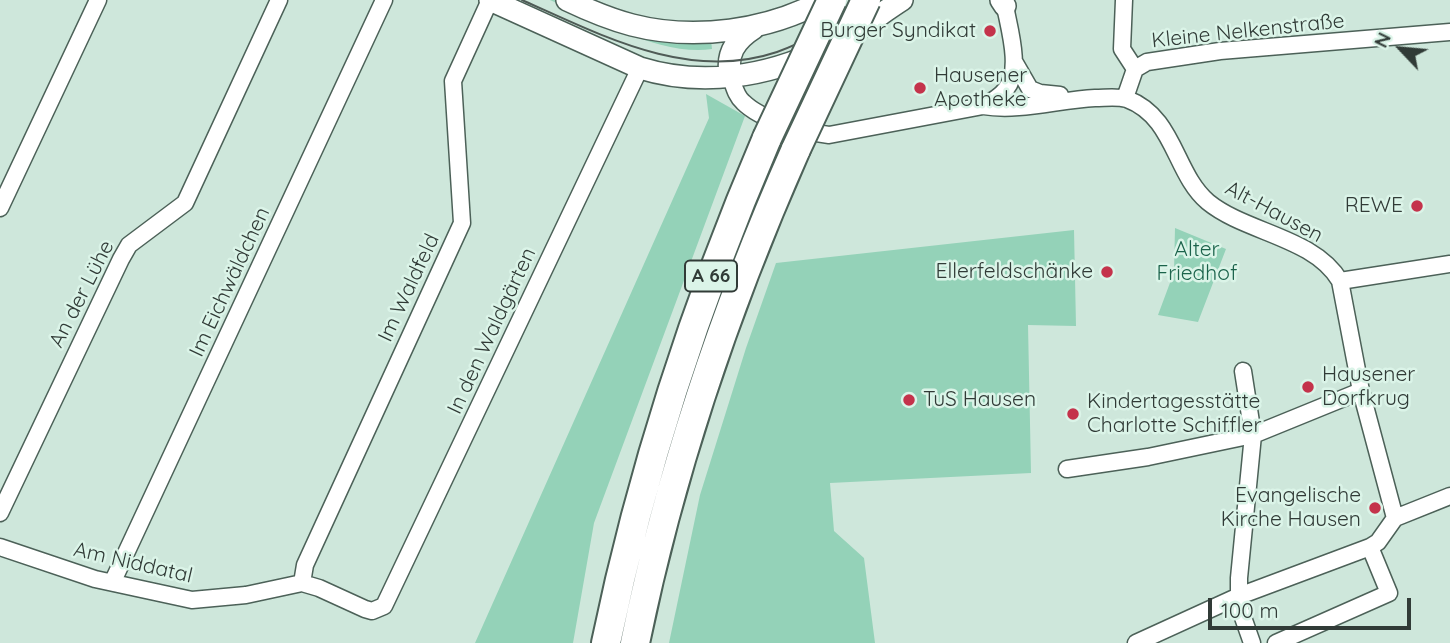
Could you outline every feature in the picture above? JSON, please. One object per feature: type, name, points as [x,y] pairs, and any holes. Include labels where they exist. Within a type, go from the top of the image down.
[{"type":"highway","name":"A 66","points":[[606,643],[636,512],[677,372],[721,248],[767,138],[832,0]]},
{"type":"highway","name":"A 66","points":[[635,643],[658,540],[708,368],[749,258],[796,149],[866,0]]},
{"type":"main road","points":[[490,0],[640,68],[652,72],[723,78],[770,70],[825,49],[902,0]]},
{"type":"main road","points":[[567,0],[617,21],[650,28],[706,32],[728,31],[760,24],[824,0]]},
{"type":"main road","points":[[723,78],[735,44],[744,34],[760,24]]},
{"type":"street","points":[[0,208],[98,0]]},
{"type":"street","name":"An der Lühe","points":[[0,513],[129,244],[185,203],[279,0]]},
{"type":"street","name":"Im Eichwäldchen","points":[[113,581],[384,0]]},
{"type":"street","name":"Im Waldfeld","points":[[302,583],[305,565],[462,223],[453,80],[490,0]]},
{"type":"street","name":"Kleine Nelkenstraße","points":[[1124,0],[1122,49],[1135,68]]},
{"type":"street","points":[[1004,2],[1015,63],[1030,89],[1073,99]]},
{"type":"street","name":"Kleine Nelkenstraße","points":[[1125,98],[1135,68],[1147,62],[1220,51],[1450,32]]},
{"type":"street","points":[[983,106],[1007,89],[1015,63]]},
{"type":"street","name":"In den Waldgärten","points":[[302,583],[319,588],[365,610],[384,606],[390,597],[640,68]]},
{"type":"street","points":[[723,78],[741,101],[753,110],[806,132],[829,135],[983,106],[997,109],[1073,99],[1125,98]]},
{"type":"street","name":"Alt-Hausen","points":[[1125,98],[1143,108],[1160,123],[1194,185],[1209,202],[1231,216],[1312,254],[1330,268],[1340,281]]},
{"type":"street","points":[[1395,518],[1361,391],[1340,281],[1450,264]]},
{"type":"street","points":[[1243,371],[1253,435],[1239,606],[1252,643]]},
{"type":"street","points":[[1067,469],[1148,457],[1253,435],[1361,391]]},
{"type":"street","points":[[1136,643],[1239,596],[1370,547],[1378,542],[1395,518],[1450,496]]},
{"type":"street","name":"Am Niddatal","points":[[0,547],[95,579],[192,600],[246,595],[302,583]]},
{"type":"street","points":[[1276,643],[1396,590],[1370,547]]},
{"type":"green space","points":[[550,0],[654,37],[693,42],[711,39],[712,49],[693,50],[651,42]]},
{"type":"green space","points":[[706,94],[745,116],[594,523],[573,643],[475,643],[709,118]]},
{"type":"green space","points":[[781,143],[785,145],[623,643],[619,643],[651,515],[688,389],[732,265]]},
{"type":"green space","name":"Alter Friedhof","points":[[1175,228],[1226,249],[1198,322],[1158,315],[1174,272]]},
{"type":"green space","name":"TuS Hausen","points":[[1074,230],[1076,326],[1028,325],[1031,473],[830,483],[834,531],[864,558],[875,643],[669,643],[700,495],[776,263]]},
{"type":"tram line","points":[[522,0],[614,40],[678,58],[711,61],[744,60],[777,52],[816,35],[876,0]]},
{"type":"place","name":"Burger Syndikat","points":[[990,31]]},
{"type":"place","name":"Hausener Apotheke","points":[[920,88]]},
{"type":"place","name":"REWE","points":[[1417,206]]},
{"type":"place","name":"Ellerfeldschänke","points":[[1107,272]]},
{"type":"place","name":"Hausener Dorfkrug","points":[[1308,387]]},
{"type":"place","name":"TuS Hausen","points":[[909,400]]},
{"type":"place","name":"Kindertagesstätte Charlotte Schiffler","points":[[1073,414]]},
{"type":"place","name":"Evangelische Kirche Hausen","points":[[1375,508]]}]
